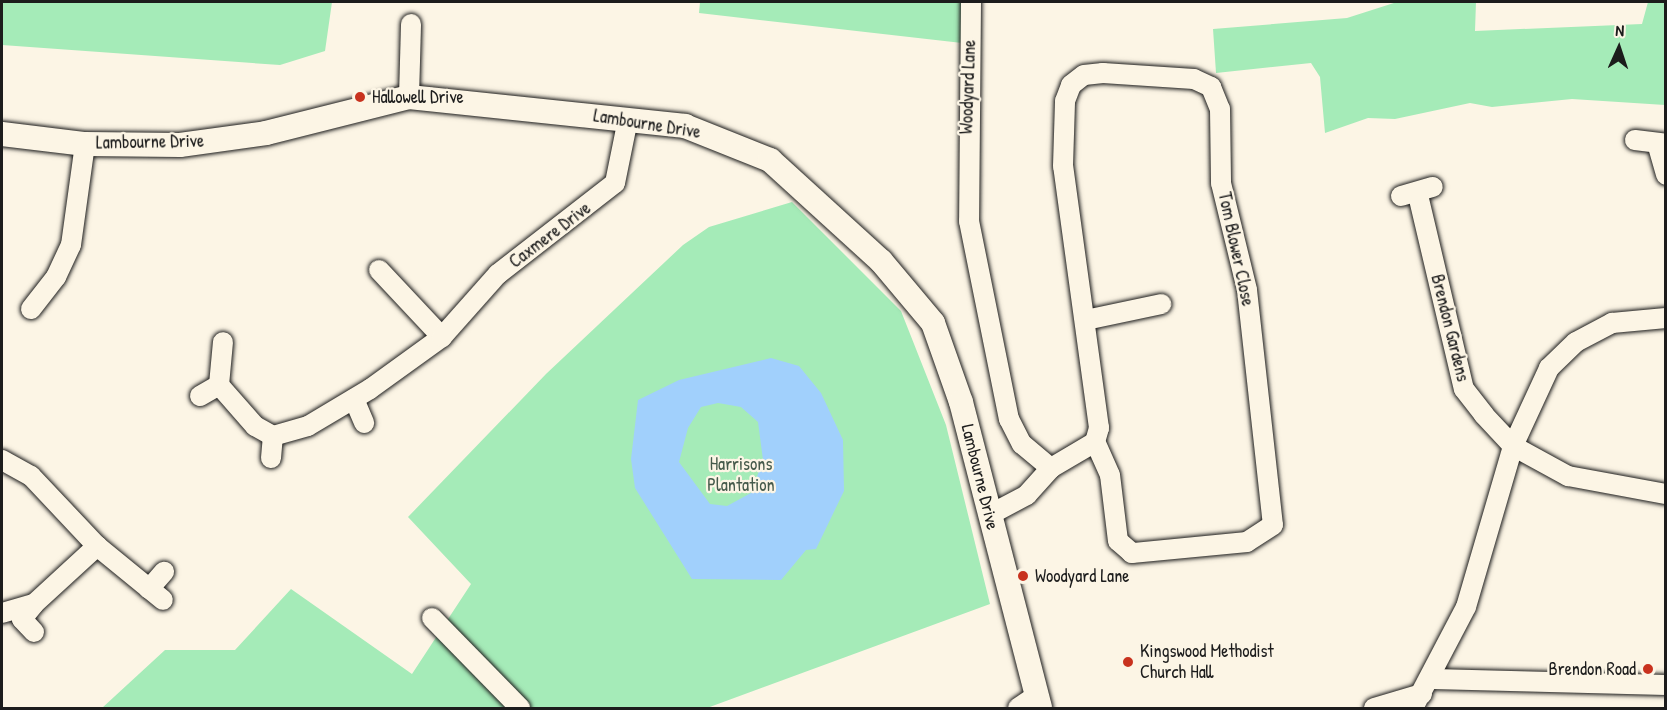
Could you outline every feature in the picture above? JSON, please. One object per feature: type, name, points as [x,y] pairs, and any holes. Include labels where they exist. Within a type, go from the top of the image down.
[{"type":"street","name":"Woodyard Lane","points":[[971,2],[969,221],[1009,419],[1022,444],[1051,468]]},
{"type":"street","points":[[409,97],[411,24]]},
{"type":"street","name":"Tom Blower Close","points":[[1103,73],[1178,76],[1211,87],[1220,110],[1225,207],[1247,290],[1273,525],[1247,542],[1132,553],[1118,541],[1110,475],[1095,442],[1099,428],[1086,320],[1063,166],[1065,101],[1071,85],[1084,75],[1103,73]]},
{"type":"street","name":"Lambourne Drive","points":[[2,134],[85,144],[180,145],[266,133],[409,97],[685,126],[770,160],[805,187],[914,296],[933,323],[950,366],[989,515],[1032,704]]},
{"type":"street","name":"Caxmere Drive","points":[[273,436],[308,426],[354,399],[442,336],[498,274],[615,183],[628,119]]},
{"type":"street","points":[[1635,140],[1661,143],[1665,175]]},
{"type":"street","points":[[31,309],[56,277],[71,245],[85,144]]},
{"type":"street","name":"Brendon Gardens","points":[[1417,192],[1464,389],[1513,446]]},
{"type":"street","points":[[379,270],[442,336]]},
{"type":"street","points":[[1086,320],[1161,304]]},
{"type":"street","points":[[1423,694],[1470,596],[1513,446],[1549,368],[1576,342],[1612,323],[1665,318]]},
{"type":"street","points":[[223,342],[219,385],[255,426],[273,436],[271,458]]},
{"type":"street","points":[[200,396],[219,385]]},
{"type":"street","points":[[354,399],[364,423]]},
{"type":"street","points":[[989,515],[1027,495],[1051,468],[1095,442]]},
{"type":"street","points":[[1513,446],[1568,476],[1665,494]]},
{"type":"street","points":[[2,460],[31,476],[97,546],[156,595],[164,572]]},
{"type":"street","points":[[34,632],[22,620],[34,604],[97,546]]},
{"type":"street","points":[[2,613],[34,604]]},
{"type":"street","points":[[432,618],[520,708]]},
{"type":"street","points":[[1374,708],[1423,694],[1665,685]]},
{"type":"green space","points":[[2,2],[332,2],[325,51],[280,65],[2,45]]},
{"type":"green space","points":[[700,2],[964,2],[962,43],[699,13]]},
{"type":"green space","points":[[1397,2],[1476,2],[1475,31],[1642,24],[1648,2],[1665,2],[1665,105],[1572,99],[1492,107],[1470,103],[1395,119],[1368,118],[1325,133],[1320,77],[1311,63],[1216,73],[1213,29],[1347,18]]},
{"type":"green space","name":"Harrisons Plantation","points":[[792,202],[901,311],[946,425],[990,604],[707,708],[102,708],[165,650],[235,650],[291,589],[412,674],[471,584],[408,517],[546,374],[683,245],[709,227]]},
{"type":"water","points":[[771,358],[799,366],[821,393],[843,440],[844,491],[816,549],[806,550],[781,580],[692,579],[635,488],[631,459],[638,400],[679,380]],"holes":[[[718,403],[741,407],[758,422],[763,460],[751,493],[727,506],[710,504],[679,462],[688,428],[701,407]]]},
{"type":"place","name":"Hallowell Drive","points":[[360,97]]},
{"type":"place","name":"Woodyard Lane","points":[[1023,576]]},
{"type":"place","name":"Kingswood Methodist Church Hall","points":[[1128,662]]},
{"type":"place","name":"Brendon Road","points":[[1648,669]]}]
